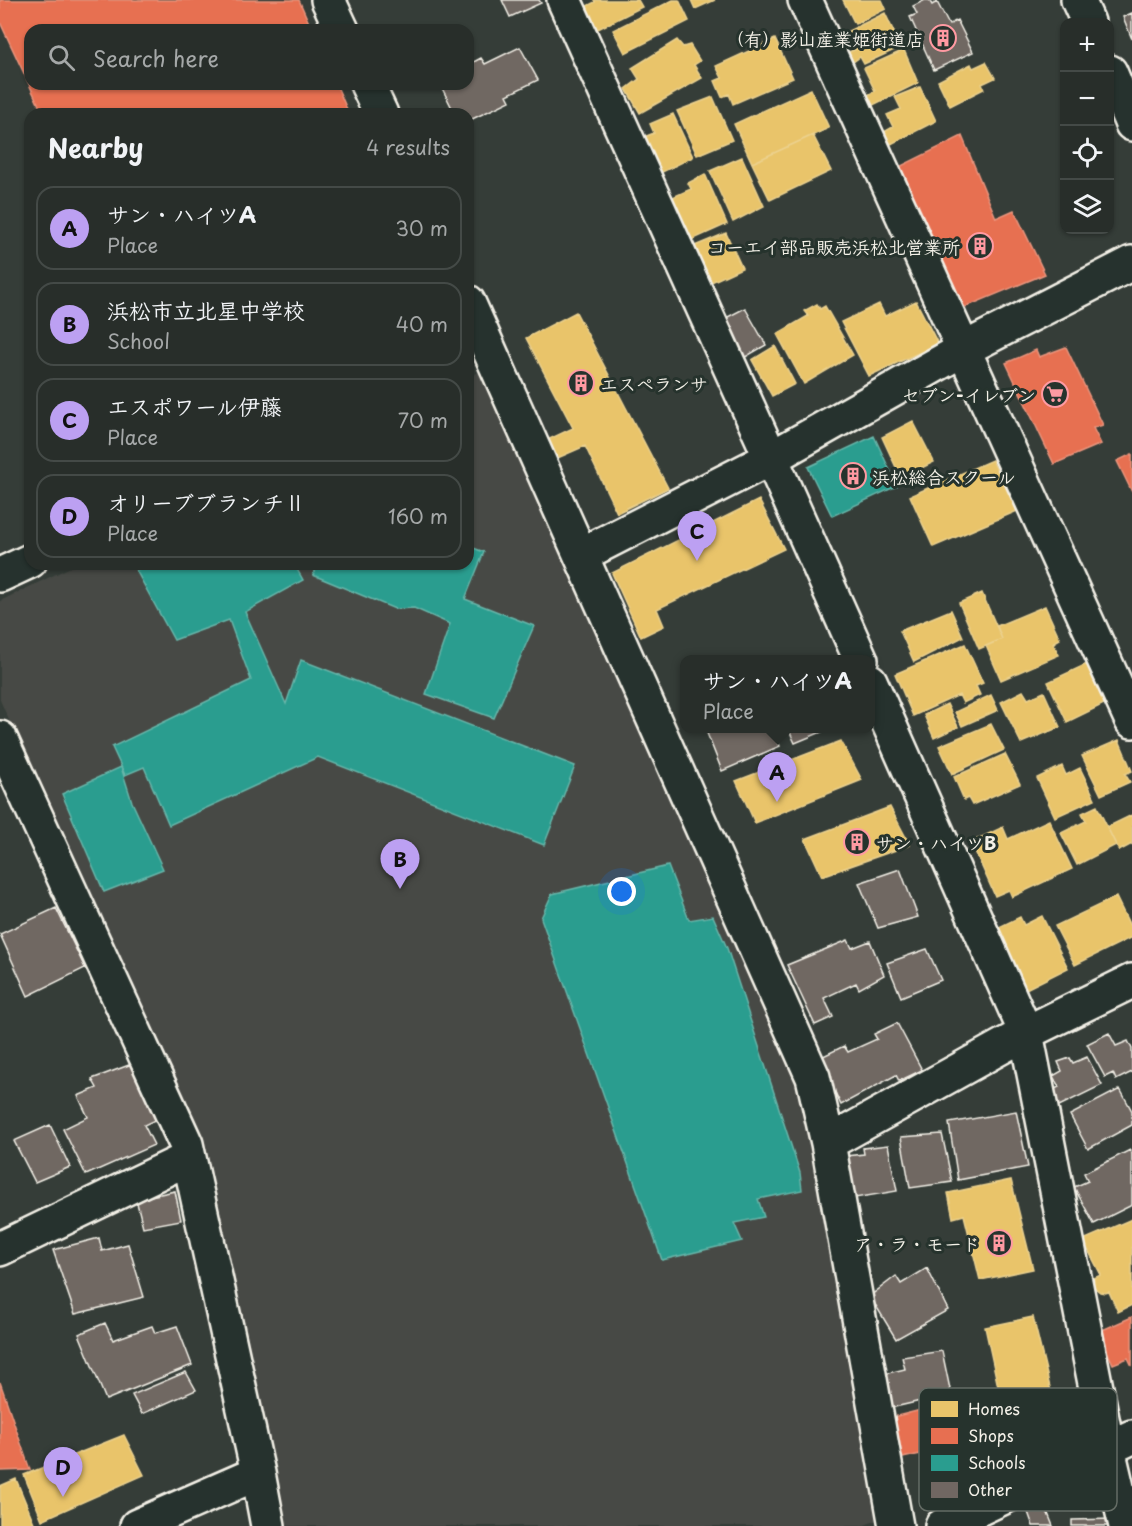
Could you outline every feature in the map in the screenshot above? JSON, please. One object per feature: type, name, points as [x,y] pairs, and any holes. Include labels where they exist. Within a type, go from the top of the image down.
[{"type":"street","points":[[328,0],[339,24]]},
{"type":"street","points":[[564,0],[859,655]]},
{"type":"street","points":[[805,0],[1132,721]]},
{"type":"street","points":[[1078,0],[1086,18]]},
{"type":"street","points":[[1114,81],[1132,124]]},
{"type":"street","points":[[370,90],[378,108]]},
{"type":"street","points":[[581,555],[771,458],[964,349],[1132,263]]},
{"type":"street","points":[[474,330],[479,354],[581,555],[813,1077],[828,1143],[896,1526]]},
{"type":"street","points":[[0,575],[24,564]]},
{"type":"street","points":[[875,692],[1026,1033],[1107,1388]]},
{"type":"street","points":[[0,738],[186,1144],[268,1526]]},
{"type":"street","points":[[828,1143],[1026,1033],[1132,981]]},
{"type":"street","points":[[0,1248],[189,1158]]},
{"type":"street","points":[[1120,1443],[1126,1526]]},
{"type":"street","points":[[137,1526],[258,1473]]},
{"type":"street","points":[[942,1526],[974,1511]]},
{"type":"shaded area","points":[[482,371],[800,1078],[880,1519],[862,1526],[285,1526],[197,1143],[0,700],[0,601],[65,570],[474,570],[474,374]]},
{"type":"building: Homes","points":[[594,0],[638,0],[642,7],[594,31],[583,8],[595,2]]},
{"type":"building: Homes","points":[[673,0],[679,0],[689,21],[625,53],[613,30]]},
{"type":"building: Homes","points":[[691,0],[715,0],[695,9]]},
{"type":"building: Homes","points":[[843,0],[882,0],[886,9],[855,24]]},
{"type":"building: Homes","points":[[885,13],[901,47],[864,64],[860,57],[853,62],[849,52],[856,49],[848,31]]},
{"type":"building: Homes","points":[[775,39],[793,78],[733,104],[729,94],[722,97],[715,81],[722,78],[716,66]]},
{"type":"building: Homes","points":[[677,40],[683,47],[690,45],[700,61],[694,65],[702,78],[640,113],[626,89],[639,79],[632,68]]},
{"type":"building: Homes","points":[[904,50],[918,83],[871,106],[866,96],[875,91],[864,68]]},
{"type":"building: Homes","points":[[986,62],[995,78],[982,84],[984,89],[950,106],[938,81],[971,64],[973,68]]},
{"type":"building: Homes","points":[[920,87],[936,121],[891,144],[884,132],[893,127],[887,115],[901,109],[895,97]]},
{"type":"building: Homes","points":[[811,89],[829,128],[752,163],[734,124]]},
{"type":"building: Homes","points":[[713,97],[732,140],[697,155],[677,111]]},
{"type":"building: Homes","points":[[673,114],[693,157],[650,178],[634,141],[654,133],[650,124]]},
{"type":"building: Homes","points":[[813,135],[831,171],[770,200],[752,163]]},
{"type":"building: Homes","points":[[742,157],[764,206],[733,222],[710,171]]},
{"type":"building: Homes","points":[[705,174],[727,224],[687,242],[666,200],[691,189],[688,183]]},
{"type":"building: Homes","points":[[726,233],[742,268],[707,284],[690,248]]},
{"type":"building: Homes","points":[[916,301],[938,344],[869,376],[841,322],[879,304],[885,316]]},
{"type":"building: Homes","points":[[817,304],[820,309],[825,306],[853,355],[804,384],[777,334],[808,316],[804,311]]},
{"type":"building: Homes","name":"エスペランサ","points":[[576,312],[668,488],[617,513],[585,446],[553,460],[543,442],[573,428],[526,338]]},
{"type":"building: Homes","points":[[775,346],[795,384],[772,396],[752,360]]},
{"type":"building: Homes","points":[[913,421],[934,462],[901,478],[882,437]]},
{"type":"building: Homes","points":[[992,460],[1017,511],[933,547],[910,496]]},
{"type":"building: Homes","points":[[759,500],[784,549],[657,609],[664,626],[641,637],[612,573]]},
{"type":"building: Homes","points":[[982,593],[1002,639],[979,649],[959,603]]},
{"type":"building: Homes","points":[[1045,606],[1060,639],[1053,643],[1059,655],[1001,680],[986,646],[1002,639],[997,626]]},
{"type":"building: Homes","points":[[951,610],[963,637],[914,662],[900,631]]},
{"type":"building: Homes","points":[[965,644],[983,683],[976,686],[980,695],[963,703],[959,695],[913,716],[895,674]]},
{"type":"building: Homes","points":[[1087,664],[1106,703],[1067,722],[1048,682]]},
{"type":"building: Homes","points":[[1023,691],[1028,699],[1044,692],[1060,727],[1021,743],[1001,702]]},
{"type":"building: Homes","points":[[991,695],[998,710],[962,726],[955,712]]},
{"type":"building: Homes","points":[[947,704],[958,727],[934,738],[924,715]]},
{"type":"building: Homes","points":[[991,724],[1004,750],[952,774],[939,746]]},
{"type":"building: Homes","points":[[1119,740],[1132,771],[1125,774],[1130,782],[1101,795],[1082,756]]},
{"type":"building: Homes","points":[[841,741],[862,780],[755,823],[736,781]]},
{"type":"building: Homes","points":[[1005,754],[1020,784],[972,805],[968,798],[964,800],[954,777]]},
{"type":"building: Homes","points":[[1062,766],[1066,775],[1080,768],[1095,799],[1055,817],[1037,778]]},
{"type":"building: Homes","points":[[1097,806],[1116,845],[1077,865],[1061,833],[1086,821],[1082,813]]},
{"type":"building: Homes","name":"サン・ハイツB","points":[[890,807],[910,845],[822,876],[805,839]]},
{"type":"building: Homes","points":[[1132,815],[1132,844],[1119,851],[1107,827]]},
{"type":"building: Homes","points":[[1049,820],[1072,869],[1012,897],[1009,890],[995,896],[971,842],[1003,827],[1008,839]]},
{"type":"building: Homes","points":[[1116,897],[1132,930],[1132,937],[1075,965],[1055,926]]},
{"type":"building: Homes","points":[[1042,916],[1068,968],[1024,990],[995,929],[1020,917],[1024,925]]},
{"type":"building: Homes","name":"ア・ラ・モード","points":[[1011,1180],[1033,1269],[980,1280],[964,1215],[953,1218],[948,1193]]},
{"type":"building: Homes","points":[[1132,1219],[1132,1305],[1118,1312],[1109,1292],[1100,1292],[1093,1284],[1094,1278],[1101,1275],[1083,1240]]},
{"type":"building: Homes","points":[[1033,1317],[1050,1388],[998,1388],[985,1327]]},
{"type":"building: Homes","points":[[124,1435],[144,1475],[42,1520],[24,1475]]},
{"type":"building: Homes","points":[[16,1479],[34,1523],[28,1526],[0,1526],[0,1486]]},
{"type":"building: Shops","points":[[0,0],[299,0],[309,24],[24,24],[24,73],[0,22]]},
{"type":"building: Shops","points":[[32,90],[339,90],[346,108],[40,108]]},
{"type":"building: Shops","name":"コーエイ部品販売浜松北営業所","points":[[962,136],[996,218],[1014,210],[1045,274],[958,310],[893,170]]},
{"type":"building: Shops","name":"セブン-イレブン","points":[[1066,347],[1103,425],[1093,428],[1101,444],[1054,464],[1006,363],[1036,350],[1039,357]]},
{"type":"building: Shops","points":[[1132,454],[1132,492],[1117,461]]},
{"type":"building: Shops","points":[[1132,1317],[1132,1366],[1128,1358],[1113,1364],[1098,1332]]},
{"type":"building: Shops","points":[[0,1382],[30,1470],[0,1471]]},
{"type":"building: Shops","points":[[919,1410],[919,1454],[894,1460],[885,1419]]},
{"type":"building: Schools","name":"浜松総合スクール","points":[[874,436],[897,486],[832,516],[808,467]]},
{"type":"building: Schools","points":[[474,548],[484,552],[465,599],[534,626],[494,718],[426,694],[450,624],[414,608],[395,609],[313,575],[315,570],[474,570]]},
{"type":"building: Schools","points":[[136,570],[297,570],[303,580],[245,612],[286,704],[301,660],[575,766],[544,845],[318,757],[169,825],[144,767],[125,775],[112,747],[251,680],[229,620],[174,640]]},
{"type":"building: Schools","points":[[121,767],[132,802],[163,869],[104,892],[62,794]]},
{"type":"building: Schools","points":[[668,866],[689,920],[713,916],[727,948],[800,1173],[802,1190],[758,1199],[764,1217],[734,1223],[742,1241],[662,1260],[541,918],[552,894]]},
{"type":"building: Other","points":[[502,0],[539,0],[541,3],[510,17]]},
{"type":"building: Other","name":"（有）影山産業姫街道店","points":[[929,0],[932,5],[937,2],[949,25],[957,20],[973,52],[934,70],[910,17],[917,14],[913,6]]},
{"type":"building: Other","points":[[1132,13],[1132,39],[1123,17]]},
{"type":"building: Other","points":[[520,47],[538,80],[507,95],[510,101],[474,118],[474,108],[452,108],[443,90],[474,90],[474,62],[481,58],[485,64]]},
{"type":"building: Other","points":[[745,308],[766,345],[742,359],[722,320]]},
{"type":"building: Other","points":[[707,733],[774,733],[780,746],[722,771]]},
{"type":"building: Other","points":[[790,733],[819,733],[795,743]]},
{"type":"building: Other","points":[[900,869],[918,917],[878,928],[859,883]]},
{"type":"building: Other","points":[[56,908],[85,968],[28,996],[0,934]]},
{"type":"building: Other","points":[[848,940],[852,948],[870,941],[884,975],[859,989],[856,983],[824,998],[833,1017],[815,1025],[787,965]]},
{"type":"building: Other","points":[[927,949],[941,980],[901,997],[887,963]]},
{"type":"building: Other","points":[[897,1023],[922,1070],[899,1081],[896,1075],[841,1105],[819,1058],[844,1046],[848,1052],[877,1039],[874,1034]]},
{"type":"building: Other","points":[[1109,1033],[1116,1046],[1128,1041],[1132,1049],[1132,1072],[1116,1080],[1113,1073],[1105,1077],[1087,1044]]},
{"type":"building: Other","points":[[1087,1057],[1102,1085],[1057,1107],[1049,1092],[1059,1087],[1053,1076],[1062,1071],[1058,1062],[1070,1058],[1073,1063]]},
{"type":"building: Other","points":[[137,1062],[161,1117],[144,1125],[154,1145],[86,1175],[63,1129],[88,1117],[78,1096],[97,1088],[92,1079]]},
{"type":"building: Other","points":[[1120,1089],[1132,1111],[1132,1125],[1088,1149],[1070,1115]]},
{"type":"building: Other","points":[[1016,1111],[1028,1167],[958,1180],[949,1123]]},
{"type":"building: Other","points":[[50,1125],[70,1167],[35,1182],[14,1141]]},
{"type":"building: Other","points":[[942,1134],[952,1182],[910,1188],[901,1137]]},
{"type":"building: Other","points":[[888,1145],[897,1191],[855,1198],[846,1156],[864,1154],[863,1148]]},
{"type":"building: Other","points":[[1130,1150],[1132,1154],[1132,1205],[1094,1224],[1074,1187],[1088,1181],[1084,1173]]},
{"type":"building: Other","points":[[175,1191],[181,1220],[143,1227],[136,1199]]},
{"type":"building: Other","points":[[99,1238],[102,1251],[128,1244],[144,1297],[75,1314],[53,1250]]},
{"type":"building: Other","points":[[927,1268],[948,1310],[896,1339],[870,1296],[896,1276],[901,1284]]},
{"type":"building: Other","points":[[105,1323],[113,1340],[152,1326],[155,1333],[177,1326],[192,1365],[106,1400],[79,1334]]},
{"type":"building: Other","points":[[942,1351],[950,1388],[919,1388],[919,1401],[886,1409],[880,1375],[905,1369],[902,1357]]},
{"type":"building: Other","points":[[186,1372],[196,1390],[142,1414],[132,1395]]},
{"type":"building: Other","points":[[1047,1511],[1053,1526],[1033,1526],[1028,1512]]},
{"type":"building: Other","points":[[1113,1519],[1114,1526],[1072,1526],[1072,1520]]},
{"type":"place","name":"（有）影山産業姫街道店","points":[[943,38]]},
{"type":"place","name":"コーエイ部品販売浜松北営業所","points":[[980,246]]},
{"type":"place","name":"エスペランサ","points":[[581,383]]},
{"type":"place","name":"セブン-イレブン","points":[[1055,394]]},
{"type":"place","name":"浜松総合スクール","points":[[853,476]]},
{"type":"place","name":"エスポワール伊藤","points":[[697,561]]},
{"type":"place","name":"サン・ハイツA","points":[[777,802]]},
{"type":"place","name":"サン・ハイツB","points":[[857,842]]},
{"type":"place","name":"浜松市立北星中学校","points":[[400,889]]},
{"type":"place","name":"ア・ラ・モード","points":[[999,1243]]},
{"type":"place","name":"オリーブブランチⅡ","points":[[63,1497]]}]
